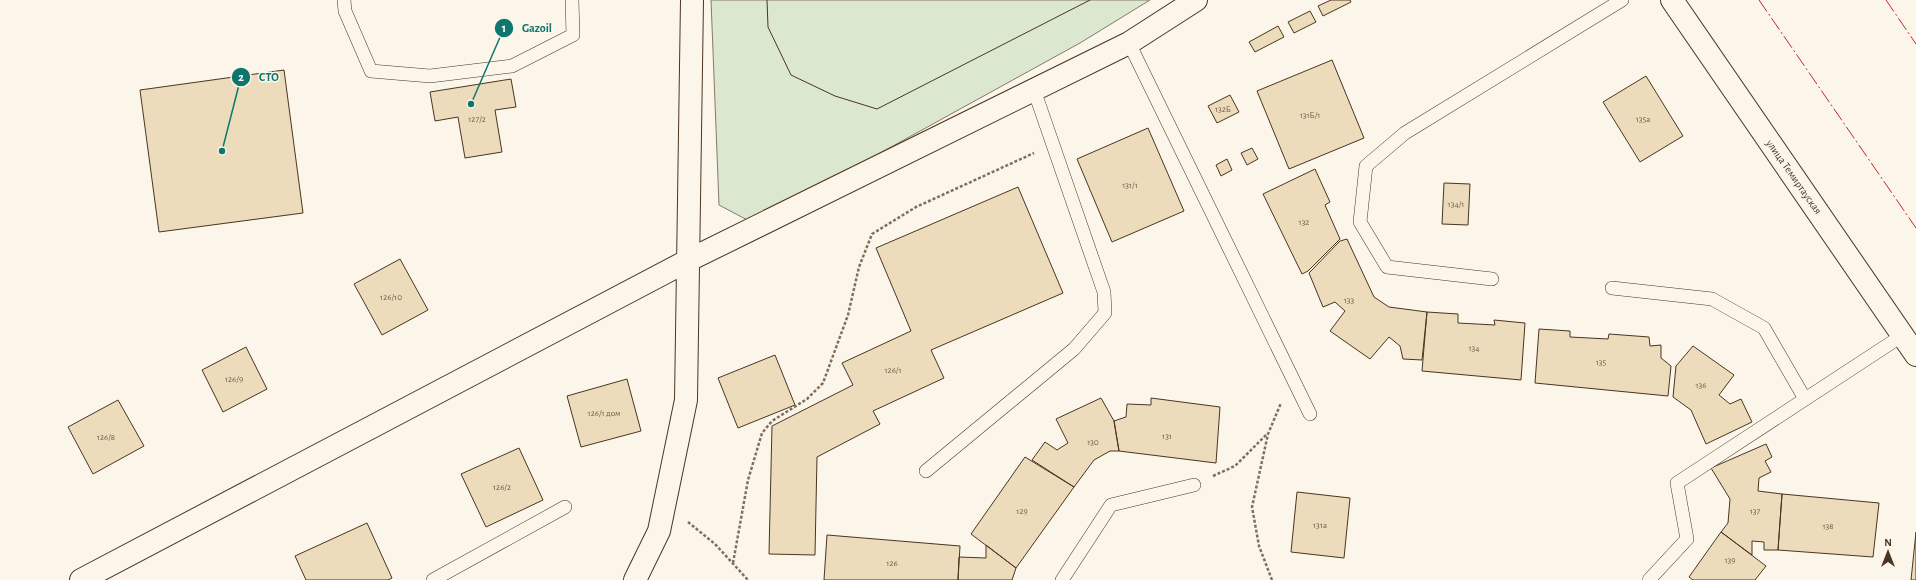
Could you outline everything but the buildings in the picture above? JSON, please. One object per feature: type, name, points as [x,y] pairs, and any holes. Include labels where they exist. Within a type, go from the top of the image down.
[{"type":"street","points":[[635,580],[659,531],[686,400],[692,0]]},
{"type":"street","points":[[81,580],[689,260],[1129,43],[1196,0]]},
{"type":"street","name":"улица Темиртауская","points":[[1672,0],[1916,355]]},
{"type":"lane","points":[[344,0],[345,11],[371,71],[430,76],[512,66],[573,35],[572,0]]},
{"type":"lane","points":[[1492,279],[1387,267],[1360,222],[1366,166],[1405,133],[1622,0]]},
{"type":"lane","points":[[1129,43],[1310,414]]},
{"type":"lane","points":[[926,471],[1074,349],[1105,313],[1104,292],[1034,90]]},
{"type":"lane","points":[[1612,288],[1712,299],[1764,328],[1805,399]]},
{"type":"lane","points":[[1649,580],[1687,539],[1677,483],[1903,335]]},
{"type":"lane","points":[[1062,580],[1111,505],[1194,485]]},
{"type":"lane","points":[[433,580],[565,508]]},
{"type":"path","points":[[733,563],[748,480],[762,433],[772,421],[808,399],[822,382],[848,315],[859,267],[872,234],[916,207],[1053,144]]},
{"type":"path","points":[[1272,580],[1258,546],[1252,506],[1268,434],[1292,376]]},
{"type":"path","points":[[1194,485],[1235,466],[1268,434]]},
{"type":"path","points":[[664,503],[715,544],[748,580]]},
{"type":"green space","points":[[711,0],[1150,0],[1080,43],[753,223],[719,205]]},
{"type":"tram line","points":[[767,0],[768,27],[791,75],[835,96],[877,109],[1090,0]]},
{"type":"power","points":[[1759,0],[1916,228]]},
{"type":"power","points":[[1886,0],[1916,44]]},
{"type":"place","name":"Gazoil","points":[[471,104]]},
{"type":"place","name":"СТО","points":[[222,151]]}]
